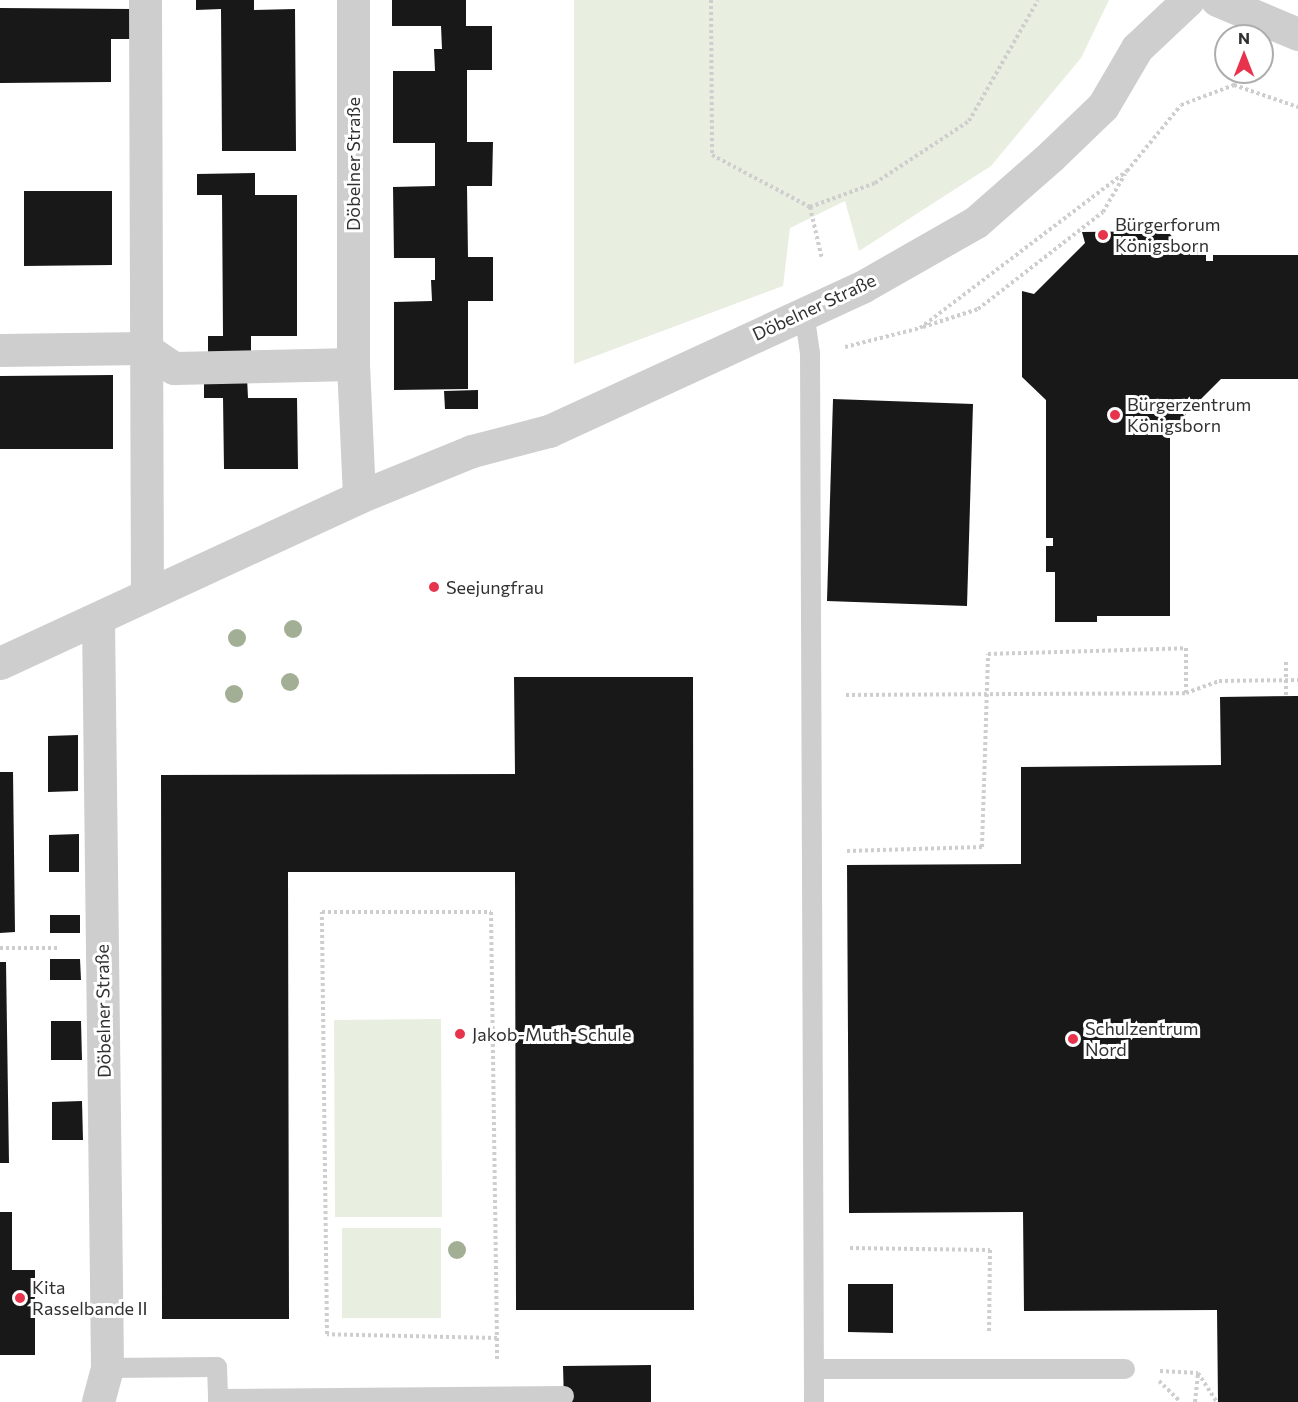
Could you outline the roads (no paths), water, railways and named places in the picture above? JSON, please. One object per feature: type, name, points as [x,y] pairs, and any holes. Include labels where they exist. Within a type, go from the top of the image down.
[{"type":"street","points":[[145,0],[144,348],[150,449],[147,594]]},
{"type":"street","name":"Döbelner Straße","points":[[352,0],[353,364],[359,497]]},
{"type":"street","name":"Döbelner Straße","points":[[0,663],[359,497],[472,451],[549,431],[818,306],[976,222],[1103,106],[1137,48],[1188,0]]},
{"type":"street","points":[[1217,0],[1298,34]]},
{"type":"street","points":[[0,350],[144,348],[174,368],[353,364]]},
{"type":"street","name":"Döbelner Straße","points":[[98,619],[107,1368],[98,1402]]},
{"type":"lane","points":[[814,1402],[810,353],[818,306]]},
{"type":"lane","points":[[107,1368],[217,1367],[218,1401],[498,1401],[564,1396]]},
{"type":"lane","points":[[814,1369],[989,1367],[1125,1369]]},
{"type":"place","name":"Bürgerforum Königsborn","points":[[1103,235]]},
{"type":"place","name":"Bürgerzentrum Königsborn","points":[[1115,415]]},
{"type":"place","name":"Seejungfrau","points":[[434,587]]},
{"type":"place","name":"Jakob-Muth-Schule","points":[[460,1034]]},
{"type":"place","name":"Schulzentrum Nord","points":[[1073,1039]]},
{"type":"place","name":"Kita Rasselbande II","points":[[20,1298]]}]
